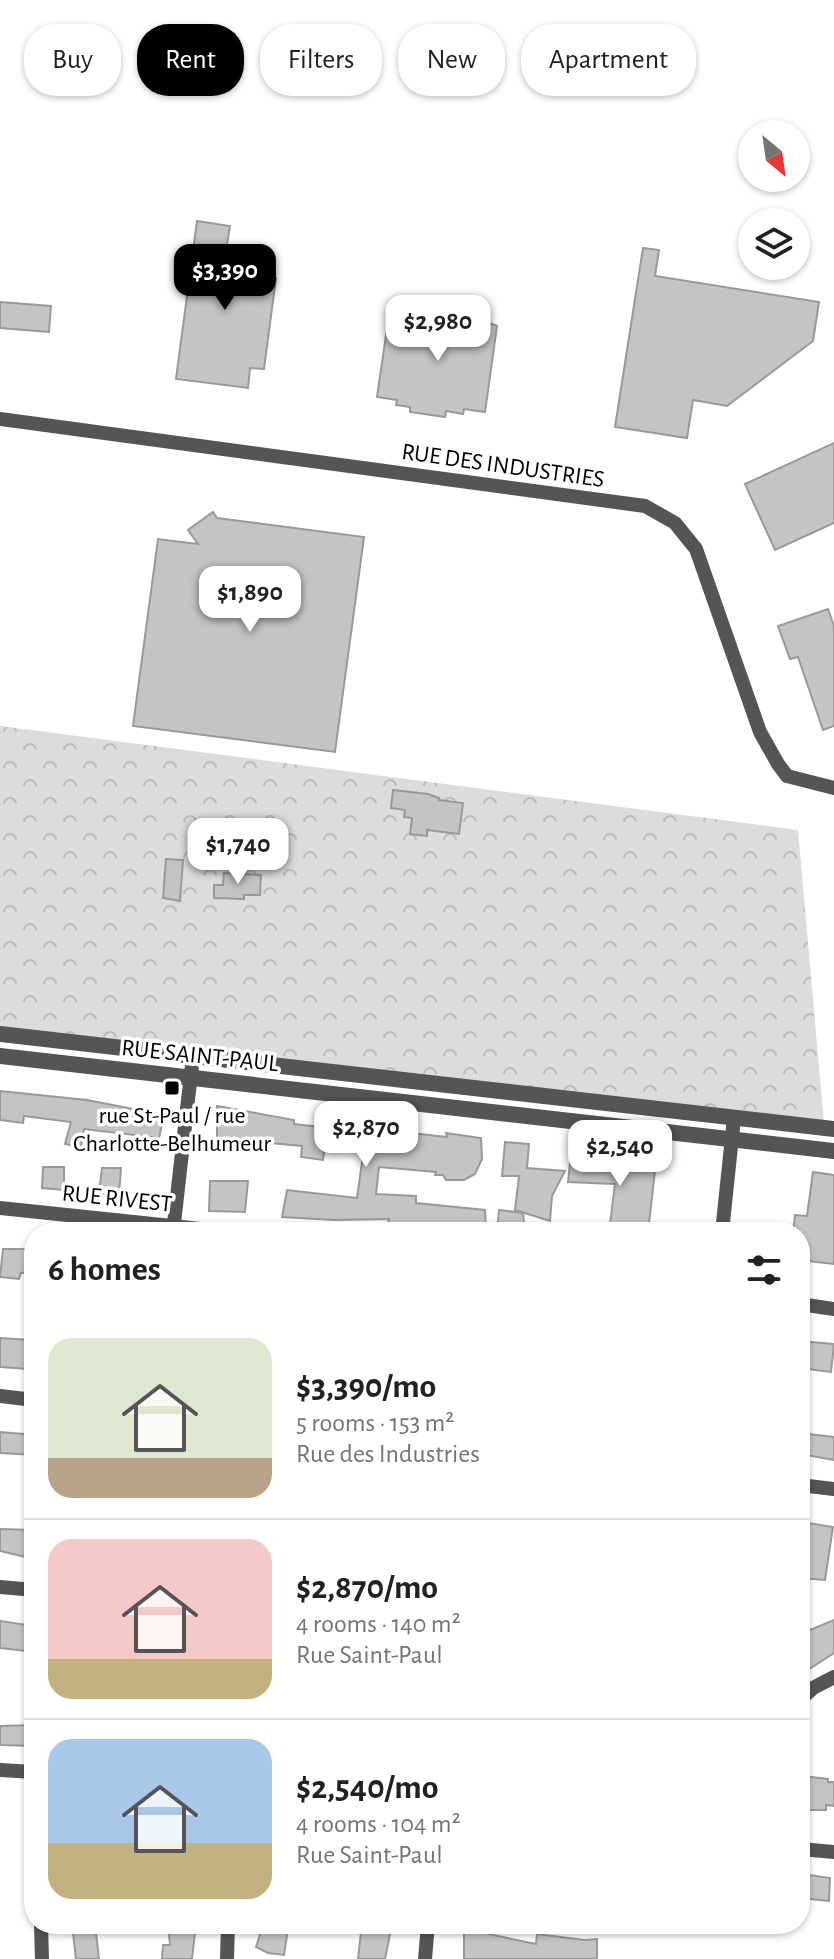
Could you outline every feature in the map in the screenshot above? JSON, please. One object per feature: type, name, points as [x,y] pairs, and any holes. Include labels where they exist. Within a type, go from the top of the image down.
[{"type":"street","name":"RUE DES INDUSTRIES","points":[[0,419],[645,506],[675,523],[696,549],[760,732],[778,764],[787,776],[832,788]]},
{"type":"street","name":"RUE SAINT-PAUL","points":[[0,1034],[834,1129]]},
{"type":"street","points":[[66,1064],[68,1042]]},
{"type":"street","name":"RUE SAINT-PAUL","points":[[0,1056],[834,1151]]},
{"type":"street","points":[[174,1222],[193,1056]]},
{"type":"street","points":[[329,1093],[330,1072]]},
{"type":"street","points":[[443,1106],[446,1085]]},
{"type":"street","points":[[549,1118],[553,1097]]},
{"type":"street","points":[[723,1222],[734,1118]]},
{"type":"street","name":"RUE RIVEST","points":[[0,1208],[121,1222]]},
{"type":"street","points":[[810,1305],[834,1309]]},
{"type":"street","points":[[0,1396],[24,1399]]},
{"type":"street","points":[[810,1486],[834,1489]]},
{"type":"street","points":[[0,1587],[24,1589]]},
{"type":"street","points":[[810,1691],[834,1677]]},
{"type":"street","points":[[0,1770],[24,1771]]},
{"type":"street","points":[[810,1850],[834,1852]]},
{"type":"street","points":[[41,1934],[42,1959]]},
{"type":"street","points":[[227,1959],[228,1934]]},
{"type":"street","points":[[425,1959],[427,1934]]},
{"type":"green space","points":[[0,726],[798,830],[824,1123],[0,1030]]},
{"type":"building","points":[[197,221],[230,226],[226,250],[265,255],[262,276],[276,278],[264,369],[250,368],[248,388],[176,379]]},
{"type":"building","points":[[643,248],[659,250],[655,276],[819,302],[813,341],[727,406],[693,400],[687,438],[615,427]]},
{"type":"building","points":[[0,302],[51,306],[49,332],[0,328]]},
{"type":"building","points":[[443,305],[497,326],[485,412],[464,409],[463,414],[446,411],[445,417],[410,412],[410,407],[396,405],[397,400],[377,397],[389,315],[436,322]]},
{"type":"building","points":[[834,443],[834,523],[775,550],[745,484]]},
{"type":"building","points":[[213,512],[217,518],[364,537],[335,752],[133,726],[158,539],[198,544],[188,530]]},
{"type":"building","points":[[828,609],[834,626],[834,726],[823,730],[798,657],[790,659],[778,626]]},
{"type":"building","points":[[393,790],[428,794],[439,800],[463,803],[459,834],[427,830],[427,836],[410,834],[412,818],[404,817],[405,810],[391,808]]},
{"type":"building","points":[[166,859],[183,860],[180,901],[163,898]]},
{"type":"building","points":[[224,873],[261,875],[260,895],[244,895],[244,899],[214,898],[214,885],[223,885]]},
{"type":"building","points":[[0,1091],[87,1100],[164,1115],[159,1138],[84,1129],[81,1147],[65,1144],[71,1122],[24,1116],[23,1123],[0,1120]]},
{"type":"building","points":[[217,1106],[294,1120],[294,1124],[348,1130],[349,1125],[481,1138],[482,1159],[475,1174],[464,1180],[446,1180],[443,1175],[435,1175],[436,1172],[379,1167],[376,1194],[416,1196],[416,1203],[485,1210],[486,1222],[282,1217],[287,1190],[357,1198],[363,1155],[327,1136],[323,1160],[301,1157],[302,1146],[248,1141],[248,1147],[229,1150],[217,1145]]},
{"type":"building","points":[[505,1142],[529,1144],[527,1168],[565,1171],[552,1196],[550,1221],[515,1210],[519,1176],[502,1176]]},
{"type":"building","points":[[571,1154],[656,1162],[649,1222],[610,1222],[615,1184],[568,1182]]},
{"type":"building","points":[[43,1167],[64,1167],[64,1190],[42,1188]]},
{"type":"building","points":[[102,1168],[121,1168],[119,1195],[99,1193]]},
{"type":"building","points":[[813,1172],[834,1175],[834,1264],[810,1261],[810,1222],[794,1222],[795,1215],[807,1216]]},
{"type":"building","points":[[210,1181],[248,1181],[245,1212],[209,1211]]},
{"type":"building","points":[[499,1210],[523,1213],[524,1222],[498,1222]]},
{"type":"building","points":[[3,1249],[24,1249],[24,1273],[19,1279],[0,1277]]},
{"type":"building","points":[[0,1338],[24,1340],[24,1369],[0,1367]]},
{"type":"building","points":[[810,1342],[834,1344],[831,1372],[810,1369]]},
{"type":"building","points":[[0,1432],[24,1434],[24,1454],[0,1453]]},
{"type":"building","points":[[810,1434],[834,1437],[834,1460],[810,1456]]},
{"type":"building","points":[[810,1523],[833,1527],[825,1580],[810,1579]]},
{"type":"building","points":[[0,1529],[24,1530],[24,1557],[0,1551]]},
{"type":"building","points":[[834,1620],[834,1653],[810,1669],[810,1630]]},
{"type":"building","points":[[0,1621],[24,1625],[24,1651],[0,1648]]},
{"type":"building","points":[[24,1725],[24,1746],[0,1745],[0,1726]]},
{"type":"building","points":[[810,1777],[834,1782],[834,1806],[826,1805],[826,1810],[810,1810]]},
{"type":"building","points":[[810,1875],[830,1878],[829,1901],[810,1899]]},
{"type":"building","points":[[73,1934],[96,1934],[99,1959],[76,1959]]},
{"type":"building","points":[[169,1934],[195,1934],[192,1959],[162,1959],[163,1945],[170,1945]]},
{"type":"building","points":[[260,1934],[287,1934],[284,1955],[268,1953],[256,1947]]},
{"type":"building","points":[[361,1934],[390,1934],[385,1959],[358,1959]]},
{"type":"building","points":[[464,1934],[488,1934],[536,1944],[537,1934],[597,1939],[597,1959],[464,1959]]},
{"type":"place","name":"rue St-Paul / rue Charlotte-Belhumeur","points":[[172,1088]]}]
